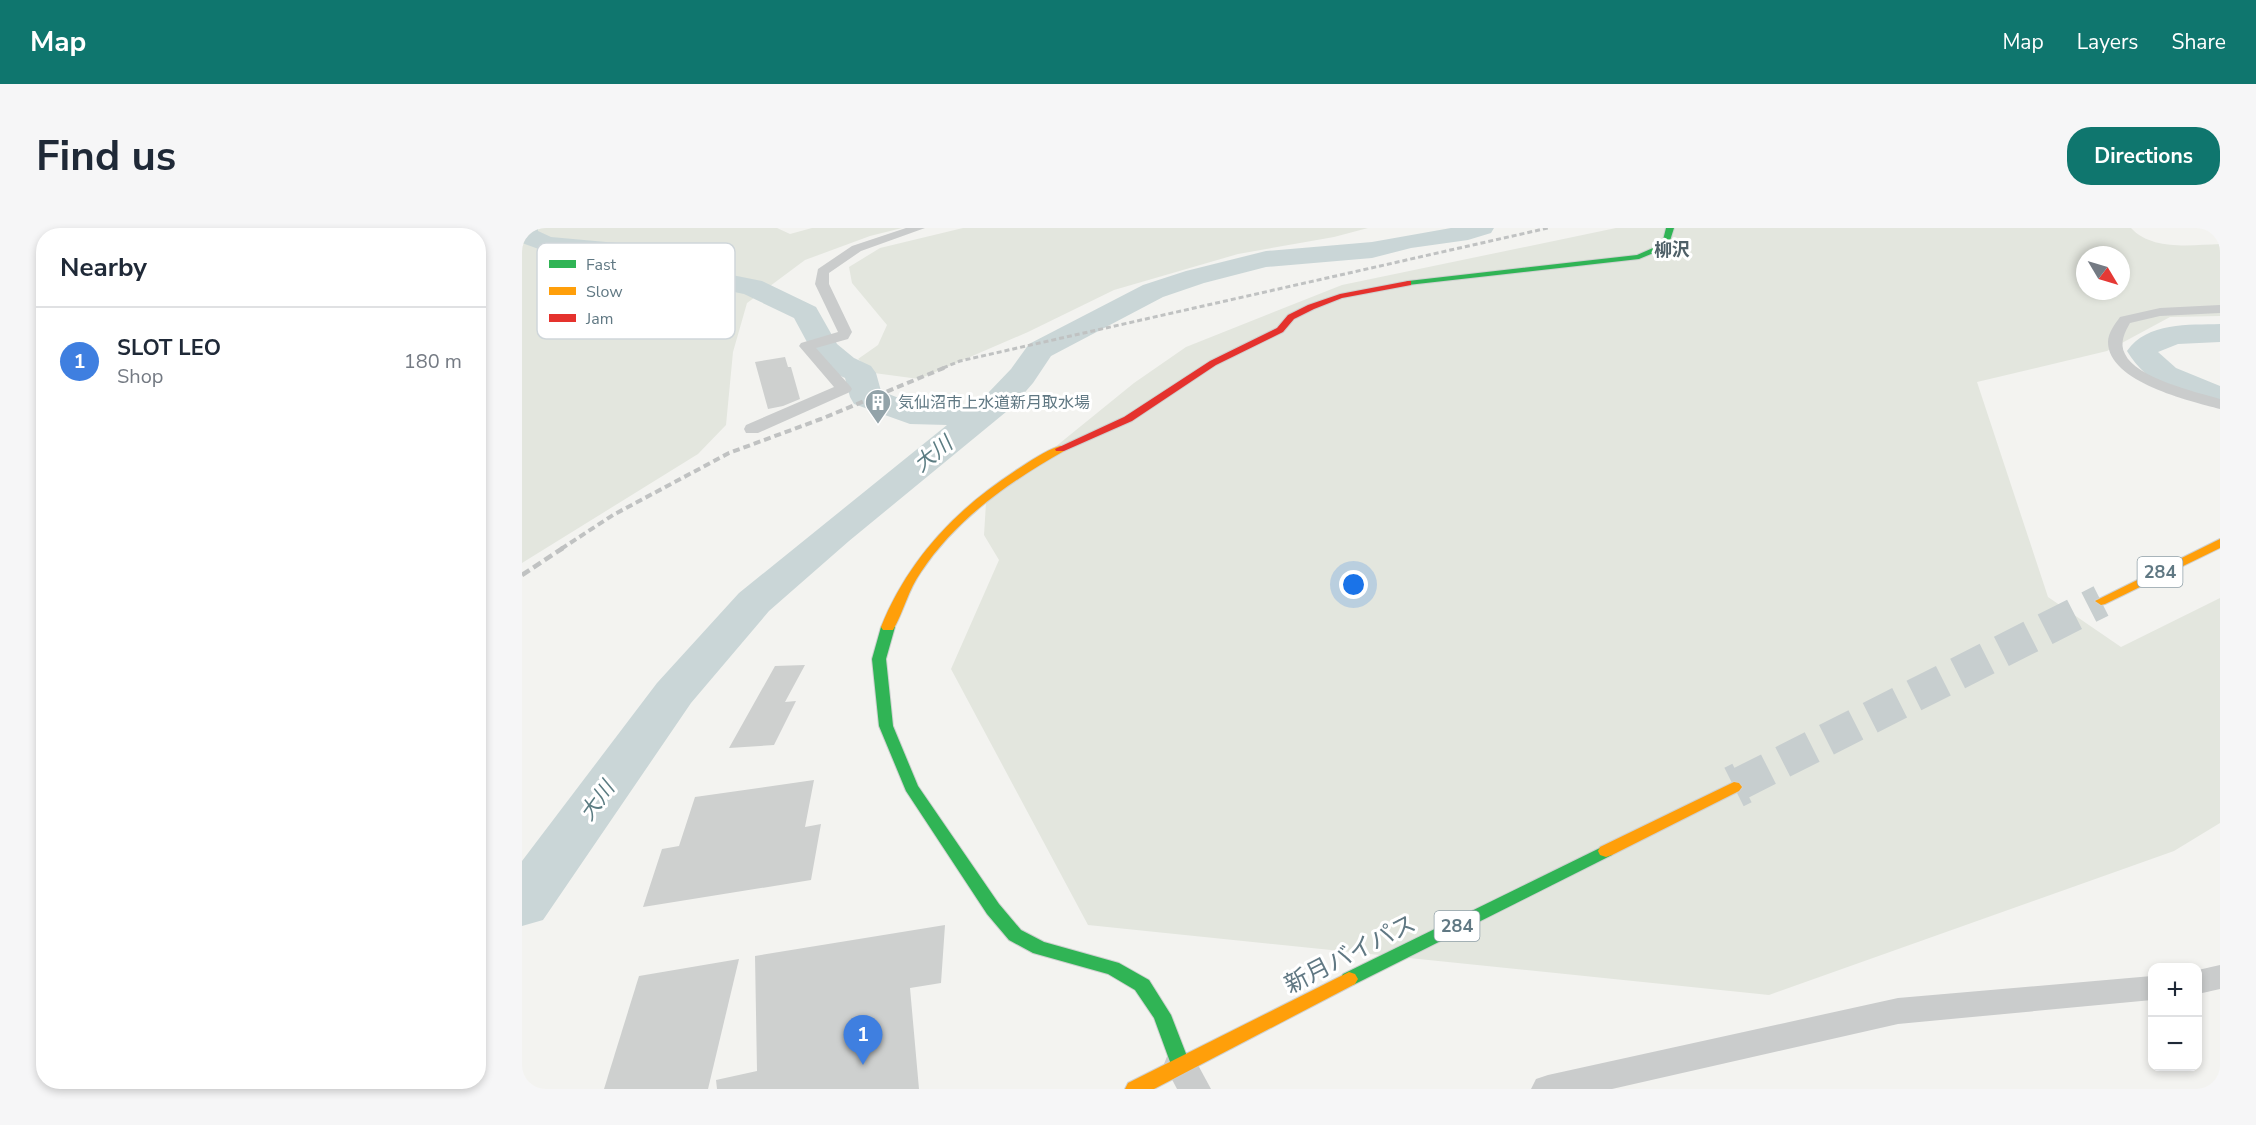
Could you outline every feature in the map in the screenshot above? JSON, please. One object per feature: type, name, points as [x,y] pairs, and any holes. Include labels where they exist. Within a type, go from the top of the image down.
[{"type":"main road","points":[[1187,1077],[1162,1015],[1142,985],[1113,968],[1039,948],[1015,935],[993,909],[911,787],[886,726],[879,659],[893,610],[922,562],[946,531],[1018,471],[1059,449],[1136,415],[1191,376],[1280,330],[1291,317],[1311,307],[1340,296],[1413,282],[1639,256],[1665,244],[1670,228]]},
{"type":"main road","name":"284","points":[[2101,601],[2220,543]]},
{"type":"main road","name":"新月バイパス","points":[[1187,1077],[1734,787]]},
{"type":"main road","name":"284","points":[[1135,1089],[1187,1077]]},
{"type":"street","points":[[752,429],[844,389],[806,346],[843,336],[845,332],[822,284],[823,272],[842,255],[867,243],[919,228]]},
{"type":"street","points":[[2220,309],[2135,316],[2125,320],[2114,343],[2124,364],[2134,372],[2155,383],[2220,404]]},
{"type":"street","points":[[2202,981],[2220,977]]},
{"type":"street","points":[[1548,1089],[1898,1011],[2148,988]]},
{"type":"shaded area","points":[[522,228],[777,228],[790,234],[812,228],[902,228],[870,236],[805,260],[747,303],[733,352],[726,425],[698,454],[522,563]]},
{"type":"shaded area","points":[[963,228],[1368,228],[1334,237],[1238,254],[1114,290],[1028,332],[919,379],[874,373],[858,359],[878,345],[887,325],[852,283],[849,267],[880,248]]},
{"type":"shaded area","points":[[1616,228],[2131,228],[2150,240],[2161,243],[2220,244],[2220,316],[2170,317],[2107,351],[1977,382],[2048,597],[2121,647],[2220,598],[2220,823],[2174,851],[1769,995],[1088,925],[951,669],[999,560],[984,535],[986,503],[1134,383],[1186,347],[1342,285]]},
{"type":"building","points":[[785,357],[788,367],[791,367],[800,399],[768,409],[755,362]]},
{"type":"building","points":[[805,665],[785,702],[796,701],[774,745],[729,748],[775,666]]},
{"type":"building","points":[[814,780],[805,827],[821,824],[811,880],[643,907],[662,849],[679,846],[695,797]]},
{"type":"building","points":[[945,925],[941,983],[910,988],[919,1089],[717,1089],[716,1080],[757,1071],[755,956]]},
{"type":"building","points":[[739,959],[708,1089],[604,1089],[639,976]]},
{"type":"waterway","points":[[526,228],[525,235],[545,243]]},
{"type":"waterway","name":"大川","points":[[973,422],[1000,400],[1022,376],[1040,350],[1153,291],[1195,277],[1266,259],[1372,250],[1411,241],[1468,233],[1482,228]]},
{"type":"waterway","points":[[735,284],[752,287],[806,313],[825,349],[843,365],[860,373],[866,397],[910,414],[943,414],[973,422]]},
{"type":"waterway","points":[[2220,333],[2167,337],[2157,340],[2142,351],[2155,368],[2175,381],[2220,396]]},
{"type":"waterway","name":"大川","points":[[522,904],[674,693],[754,602],[835,533],[973,422]]},
{"type":"tunnel","points":[[1739,784],[2101,601]]},
{"type":"tunnel","points":[[1734,787],[1742,783]]},
{"type":"railway","points":[[943,368],[960,361],[1548,228]]},
{"type":"railway","points":[[561,549],[613,515],[729,453],[821,419],[946,367]]},
{"type":"railway","points":[[522,575],[563,548]]},
{"type":"traffic: fast","points":[[1408,283],[1639,257],[1665,245],[1670,228]]},
{"type":"traffic: fast","points":[[888,627],[879,659],[886,726],[911,787],[993,909],[1015,935],[1039,948],[1113,968],[1142,985],[1162,1015],[1180,1064]]},
{"type":"traffic: fast","points":[[1349,979],[1606,851]]},
{"type":"traffic: slow","points":[[888,627],[899,599],[915,572],[934,546],[957,522],[981,500],[1060,449]]},
{"type":"traffic: slow","points":[[2101,601],[2220,543]]},
{"type":"traffic: slow","points":[[1606,851],[1734,787]]},
{"type":"traffic: slow","points":[[1135,1089],[1349,979]]},
{"type":"traffic: jam","points":[[1060,449],[1128,419],[1213,363],[1280,330],[1291,317],[1311,307],[1340,296],[1408,283]]},
{"type":"place","name":"気仙沼市上水道新月取水場","points":[[878,425]]},
{"type":"place","name":"SLOT LEO","points":[[863,1065]]},
{"type":"district","name":"柳沢","points":[[1672,250]]}]
